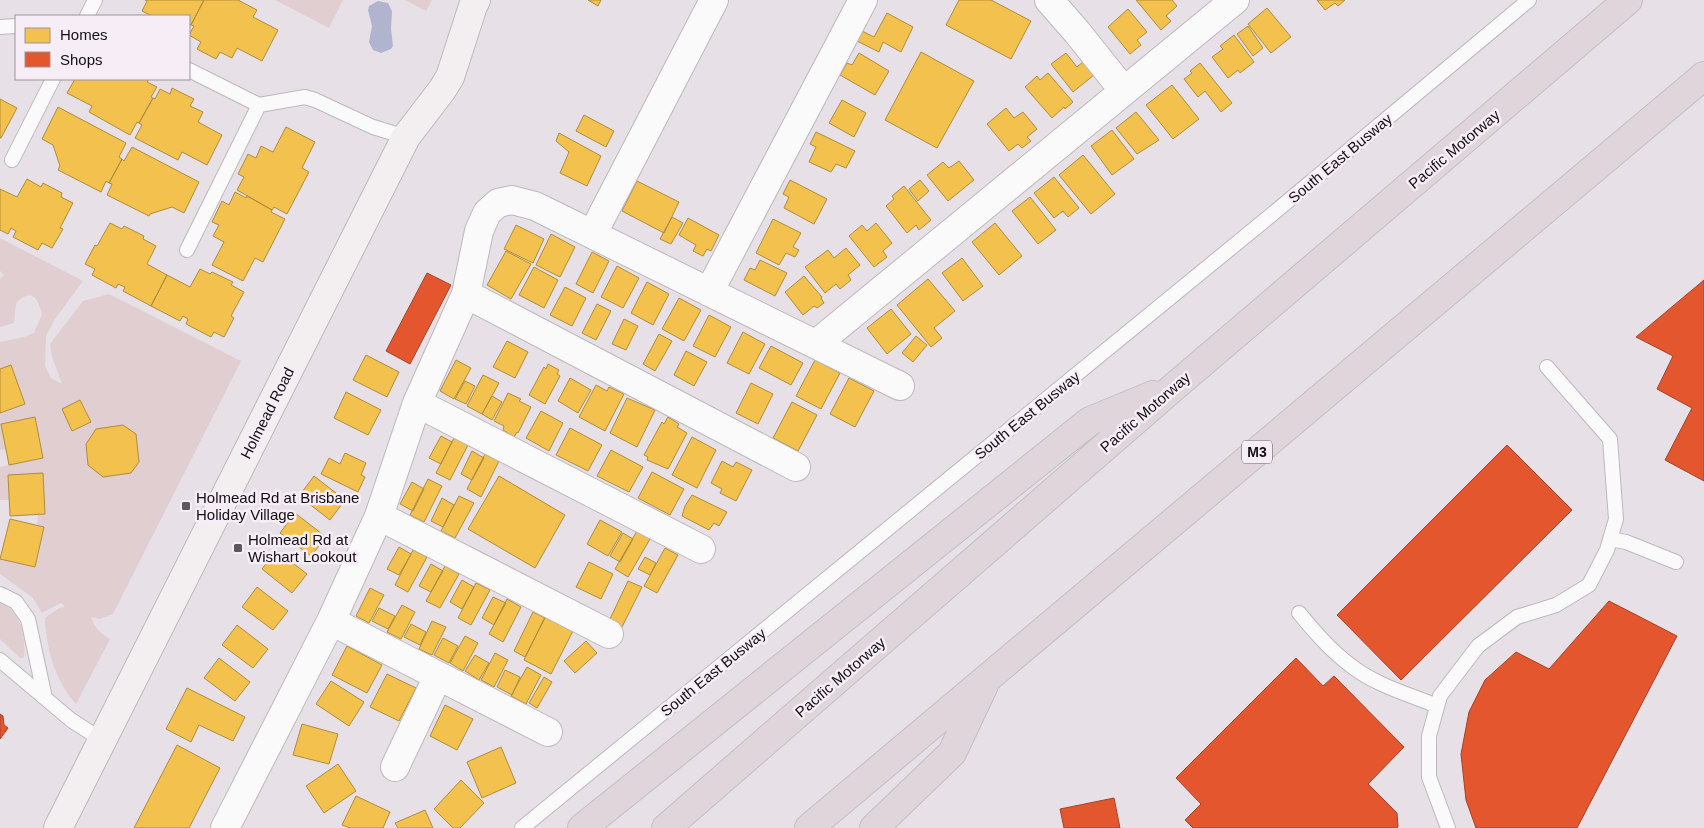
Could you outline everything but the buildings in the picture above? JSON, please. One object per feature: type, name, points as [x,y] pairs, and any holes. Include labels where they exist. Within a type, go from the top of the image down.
[{"type":"highway","name":"Pacific Motorway","points":[[666,828],[1175,386],[1628,0]]},
{"type":"highway","name":"M3","points":[[809,828],[1704,76]]},
{"type":"highway","points":[[582,828],[1090,421],[1175,386]]},
{"type":"highway","points":[[874,828],[952,753],[988,678]]},
{"type":"street","name":"Holmead Road","points":[[58,828],[406,137],[450,77],[476,0]]},
{"type":"street","points":[[593,234],[714,0]]},
{"type":"street","points":[[709,292],[863,0]]},
{"type":"street","points":[[1049,0],[1124,91]]},
{"type":"street","points":[[816,344],[1235,0]]},
{"type":"street","points":[[225,828],[331,621],[380,516],[417,403],[466,294],[479,231],[487,213],[498,203],[512,200],[535,206],[900,386]]},
{"type":"street","points":[[466,294],[796,467]]},
{"type":"street","points":[[417,403],[701,549]]},
{"type":"street","points":[[380,516],[609,634]]},
{"type":"street","points":[[331,621],[548,732]]},
{"type":"street","points":[[396,767],[438,676]]},
{"type":"lane","points":[[88,15],[95,0]]},
{"type":"lane","name":"South East Busway","points":[[522,828],[1270,216],[1529,0]]},
{"type":"lane","points":[[0,27],[15,26]]},
{"type":"lane","points":[[190,70],[259,105],[305,97],[373,127],[406,137]]},
{"type":"lane","points":[[12,160],[52,80]]},
{"type":"lane","points":[[187,250],[259,105]]},
{"type":"lane","points":[[1448,828],[1429,777],[1429,736],[1440,696],[1478,646],[1517,617],[1556,605],[1589,585],[1607,550],[1616,519],[1610,439],[1547,367]]},
{"type":"lane","points":[[1610,539],[1626,542],[1676,562]]},
{"type":"lane","points":[[0,594],[16,602],[28,619],[46,698]]},
{"type":"lane","points":[[1299,613],[1325,644],[1351,666],[1379,683],[1437,706]]},
{"type":"lane","points":[[0,660],[71,720],[102,740]]},
{"type":"shaded area","points":[[275,0],[343,0],[329,28]]},
{"type":"shaded area","points":[[405,0],[432,0],[426,11]]},
{"type":"shaded area","points":[[0,238],[83,281],[55,319],[46,336],[45,366],[51,378],[62,384],[52,357],[50,344],[83,301],[109,294],[241,361],[113,614],[100,619],[91,617],[98,630],[110,639],[76,704],[57,675],[47,641],[45,618],[59,608],[65,607],[61,603],[42,613],[32,597],[0,574],[0,559],[35,567],[44,527],[37,525],[38,515],[45,514],[43,473],[9,475],[9,500],[0,500],[0,467],[43,457],[35,417],[1,424],[6,449],[0,450],[0,413],[25,403],[11,365],[0,369],[0,342],[34,333],[42,314],[36,299],[30,295],[26,296],[16,303],[14,323],[0,327],[0,279],[4,275],[0,271]]},
{"type":"shaded area","points":[[0,603],[13,612],[18,619],[23,634],[24,658],[20,658],[0,639]]},
{"type":"water","points":[[378,1],[388,3],[392,11],[391,29],[393,46],[391,49],[381,53],[373,50],[369,42],[372,26],[368,10],[369,6]]},
{"type":"place","name":"Holmead Rd at Brisbane Holiday Village","points":[[186,506]]},
{"type":"place","name":"Holmead Rd at Wishart Lookout","points":[[238,548]]}]
